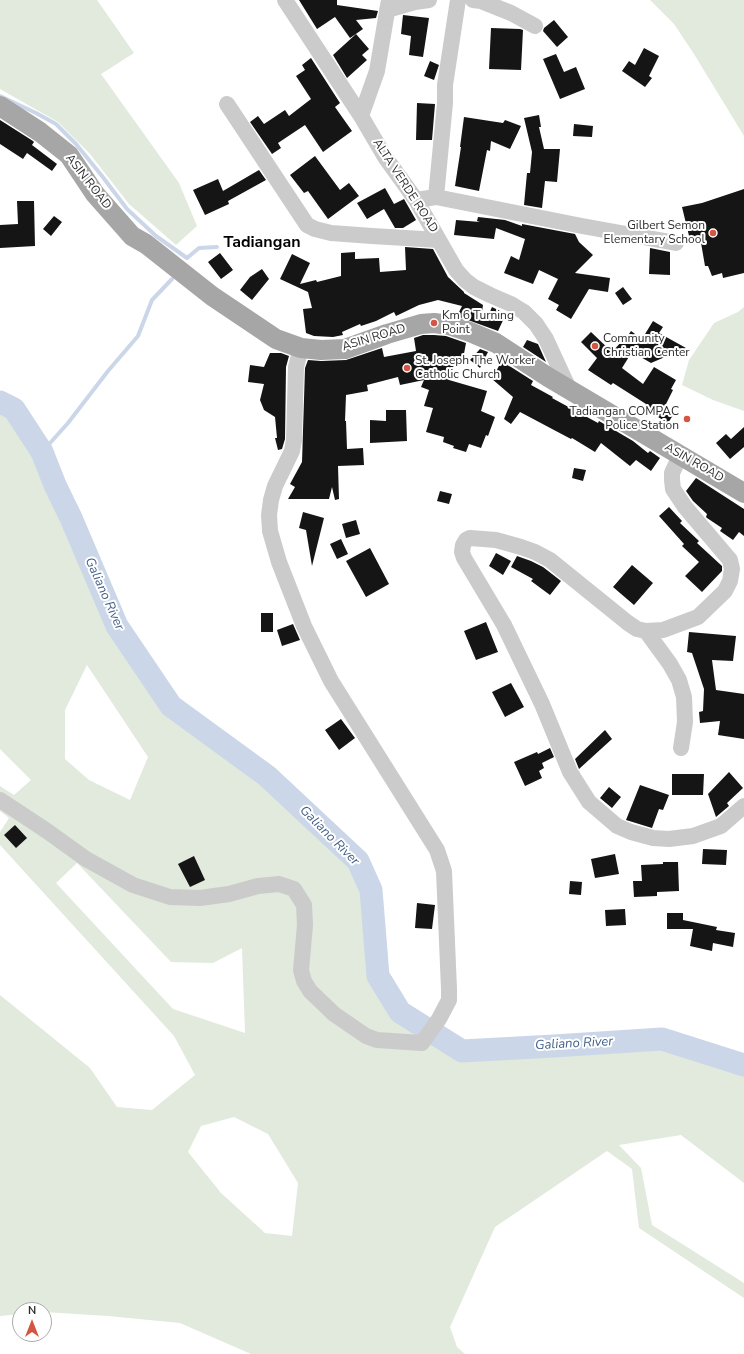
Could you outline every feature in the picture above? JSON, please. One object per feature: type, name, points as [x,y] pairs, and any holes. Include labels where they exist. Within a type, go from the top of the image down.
[{"type":"main road","name":"ASIN ROAD","points":[[0,106],[40,132],[69,155],[95,194],[132,236],[146,244],[212,296],[276,339],[300,348],[321,350],[345,349],[386,334],[422,324],[434,323],[449,325],[496,343],[569,389],[744,493]]},
{"type":"street","name":"ALTA VERDE ROAD","points":[[285,0],[361,116],[385,157],[416,200],[456,270],[465,280],[490,295],[511,304],[524,312],[536,324],[546,339],[569,389]]},
{"type":"street","points":[[361,116],[377,71],[388,5],[429,0]]},
{"type":"street","points":[[436,197],[445,85],[458,0]]},
{"type":"street","points":[[473,0],[481,1],[535,26]]},
{"type":"street","points":[[226,104],[307,225],[330,233],[439,240]]},
{"type":"street","points":[[416,200],[436,197],[575,225],[676,243]]},
{"type":"street","points":[[0,800],[86,859],[133,885],[170,897],[200,898],[229,894],[258,886],[279,884],[294,889],[304,905],[305,925],[301,970],[304,981],[310,991],[334,1014],[366,1036],[377,1040],[422,1043],[439,1019],[449,1000],[449,989],[444,871],[437,850],[331,681],[304,626],[279,562],[270,531],[269,515],[271,500],[275,486],[292,451],[294,440],[296,367],[300,348]]},
{"type":"street","points":[[680,456],[672,473],[673,489],[685,507],[730,560],[732,569],[730,580],[725,591],[698,617],[663,630],[646,631],[636,629],[550,560],[535,552],[496,540],[481,538],[470,538],[466,540],[463,544],[462,552],[464,558],[504,625],[542,704],[570,772],[589,802],[617,826],[631,832],[653,838],[669,839],[693,836],[721,826],[744,806]]},
{"type":"street","points":[[646,631],[670,664],[679,680],[684,697],[685,722],[681,748]]},
{"type":"shaded area","points":[[0,0],[97,0],[134,53],[101,74],[179,183],[197,226],[176,245],[129,204],[90,154],[58,122],[0,89]]},
{"type":"shaded area","points":[[650,0],[744,0],[744,136],[674,24]]},
{"type":"shaded area","points":[[744,307],[744,411],[713,400],[682,385],[689,360],[714,323],[738,312]]},
{"type":"shaded area","points":[[0,402],[14,409],[42,452],[117,626],[171,706],[267,776],[358,861],[371,890],[378,976],[400,1012],[462,1050],[662,1039],[744,1065],[744,1183],[681,1135],[619,1145],[641,1168],[652,1225],[744,1283],[744,1298],[639,1228],[632,1169],[607,1151],[495,1227],[450,1327],[457,1347],[465,1354],[251,1354],[180,1323],[52,1312],[52,1302],[12,1302],[12,1315],[0,1316],[0,995],[90,1068],[117,1107],[152,1110],[195,1075],[174,1036],[0,845],[0,832],[9,818],[0,811],[0,786],[14,795],[31,780],[0,749]],"holes":[[[87,665],[148,757],[130,800],[89,780],[65,759],[65,710]],[[77,863],[171,962],[213,963],[242,948],[245,1033],[173,1009],[56,883]],[[234,1117],[268,1134],[298,1183],[292,1236],[265,1233],[221,1193],[188,1152],[201,1126]]]},
{"type":"building","points":[[299,0],[337,0],[337,5],[378,11],[376,18],[356,20],[363,29],[350,38],[335,17],[317,29]]},
{"type":"building","points":[[403,15],[429,18],[423,57],[409,55],[411,36],[401,34]]},
{"type":"building","points":[[554,20],[568,37],[557,47],[543,31],[544,28]]},
{"type":"building","points":[[491,28],[523,30],[521,70],[489,69]]},
{"type":"building","points":[[356,34],[369,49],[362,55],[367,60],[347,78],[333,55]]},
{"type":"building","points":[[644,48],[659,56],[649,76],[652,78],[645,87],[622,71],[629,61],[635,65]]},
{"type":"building","points":[[556,54],[564,72],[576,67],[585,89],[560,99],[543,59]]},
{"type":"building","points":[[311,58],[340,103],[335,107],[352,131],[323,152],[305,125],[278,143],[281,148],[272,154],[250,122],[258,116],[264,124],[285,110],[289,116],[311,99],[296,76],[305,70],[302,65]]},
{"type":"building","points":[[430,61],[439,65],[434,80],[424,76]]},
{"type":"building","points":[[417,103],[435,104],[432,140],[416,140]]},
{"type":"building","points":[[539,115],[541,127],[539,127],[544,149],[560,149],[557,182],[545,181],[542,208],[524,205],[527,173],[530,173],[532,152],[524,118]]},
{"type":"building","points":[[464,117],[503,123],[505,120],[521,126],[510,149],[491,141],[490,151],[487,150],[479,191],[455,186]]},
{"type":"building","points":[[0,120],[33,141],[34,142],[32,145],[57,164],[52,171],[27,153],[23,159],[0,144]]},
{"type":"building","points":[[574,124],[593,126],[592,137],[573,136]]},
{"type":"building","points":[[315,156],[340,190],[349,183],[359,196],[328,219],[308,191],[304,193],[290,175]]},
{"type":"building","points":[[259,170],[266,180],[228,201],[229,204],[205,215],[193,190],[218,179],[223,191]]},
{"type":"building","points":[[385,188],[394,204],[404,199],[416,220],[403,228],[395,228],[384,209],[367,219],[357,203]]},
{"type":"building","name":"Gilbert Semon Elementary School","points":[[744,189],[744,273],[723,278],[722,273],[712,276],[708,266],[705,266],[700,237],[690,240],[682,207],[702,203]]},
{"type":"building","points":[[17,201],[34,201],[35,246],[0,248],[0,225],[18,224]]},
{"type":"building","points":[[54,216],[62,222],[51,236],[43,229]]},
{"type":"building","points":[[478,217],[505,220],[522,226],[522,224],[575,234],[579,242],[593,255],[575,273],[610,278],[608,292],[589,289],[571,319],[556,310],[559,305],[548,299],[558,279],[539,270],[533,284],[504,273],[511,256],[519,260],[525,239],[496,228],[494,239],[454,235],[456,220],[480,222],[477,221]]},
{"type":"building","points":[[405,247],[433,249],[448,277],[464,293],[483,305],[481,319],[486,320],[492,307],[506,314],[498,331],[457,316],[462,306],[438,300],[419,305],[396,316],[394,312],[376,321],[361,326],[360,324],[342,332],[343,335],[333,337],[314,336],[306,333],[303,309],[312,308],[308,292],[280,279],[292,254],[310,263],[300,284],[316,280],[317,282],[341,276],[341,253],[355,252],[355,259],[379,258],[380,272],[406,270]]},
{"type":"building","points":[[650,248],[670,252],[670,275],[649,274]]},
{"type":"building","points":[[220,253],[233,270],[221,279],[208,262]]},
{"type":"building","points":[[262,269],[269,279],[252,300],[240,290],[250,277]]},
{"type":"building","points":[[623,287],[632,299],[623,305],[615,293]]},
{"type":"building","points":[[653,321],[663,327],[659,333],[686,348],[651,363],[632,352],[622,368],[643,384],[654,367],[676,380],[665,406],[675,412],[668,423],[658,417],[659,415],[645,405],[646,404],[613,383],[611,385],[588,370],[597,358],[581,342],[591,332],[612,352],[622,341],[623,343],[631,331],[642,339]]},
{"type":"building","points":[[423,335],[446,336],[466,343],[463,359],[456,358],[449,380],[487,391],[481,411],[495,417],[488,436],[486,435],[481,448],[469,444],[466,452],[453,448],[454,446],[443,442],[444,437],[426,432],[433,408],[424,406],[429,390],[421,387],[424,380],[400,385],[398,377],[367,385],[368,391],[346,395],[345,421],[347,449],[363,448],[364,465],[338,466],[339,499],[335,500],[332,487],[329,499],[288,499],[295,487],[290,484],[302,462],[305,368],[308,360],[346,360],[382,348],[384,357],[416,351],[414,338]]},
{"type":"building","points":[[527,340],[538,344],[546,362],[523,347]]},
{"type":"building","points":[[480,349],[488,352],[480,368],[470,360]]},
{"type":"building","points":[[270,353],[281,353],[289,356],[286,367],[285,439],[282,449],[278,450],[275,438],[277,438],[275,417],[264,410],[260,400],[264,384],[248,382],[250,365],[264,367]]},
{"type":"building","points":[[501,362],[533,381],[531,385],[553,397],[552,398],[598,423],[599,421],[633,441],[648,453],[650,451],[660,458],[651,471],[636,460],[630,466],[601,443],[595,452],[572,438],[571,439],[520,412],[511,424],[504,419],[513,397],[492,379]]},
{"type":"building","points":[[386,410],[406,410],[407,441],[370,443],[370,420],[386,421]]},
{"type":"building","points":[[744,427],[744,447],[730,459],[716,443],[726,434],[731,439]]},
{"type":"building","points":[[574,468],[586,470],[583,481],[572,478]]},
{"type":"building","points":[[696,478],[744,509],[744,536],[739,532],[733,540],[720,531],[722,528],[706,517],[707,514],[693,501],[686,491]]},
{"type":"building","points":[[440,491],[452,494],[449,504],[437,501]]},
{"type":"building","points":[[669,507],[682,521],[680,523],[699,541],[697,543],[722,566],[722,571],[702,592],[685,576],[699,562],[682,546],[684,544],[659,516]]},
{"type":"building","points":[[303,512],[324,518],[312,566],[306,530],[299,528]]},
{"type":"building","points":[[356,520],[360,534],[346,538],[342,524]]},
{"type":"building","points":[[341,539],[348,554],[337,559],[330,544]]},
{"type":"building","points":[[370,548],[389,584],[366,597],[346,561]]},
{"type":"building","points":[[496,553],[511,561],[503,575],[489,566]]},
{"type":"building","points":[[517,556],[543,567],[561,581],[550,595],[531,581],[533,579],[511,567]]},
{"type":"building","points":[[632,565],[653,583],[634,605],[613,587]]},
{"type":"building","points":[[261,613],[273,613],[273,632],[261,632]]},
{"type":"building","points":[[486,622],[498,652],[476,660],[464,631]]},
{"type":"building","points":[[293,624],[300,640],[282,646],[277,630]]},
{"type":"building","points":[[689,632],[736,636],[733,661],[712,660],[716,690],[744,694],[744,739],[718,735],[720,721],[700,723],[699,712],[703,711],[704,689],[692,653],[687,652]]},
{"type":"building","points":[[511,683],[524,707],[505,717],[492,692]]},
{"type":"building","points":[[341,719],[355,738],[339,750],[325,730]]},
{"type":"building","points":[[605,730],[612,739],[579,769],[575,759]]},
{"type":"building","points":[[550,748],[554,757],[542,763],[544,768],[539,771],[542,778],[525,786],[514,762],[537,752],[538,754]]},
{"type":"building","points":[[729,772],[743,788],[727,803],[729,806],[716,817],[708,794]]},
{"type":"building","points":[[672,774],[704,774],[703,795],[672,795]]},
{"type":"building","points":[[640,785],[669,795],[663,810],[659,809],[652,828],[626,820]]},
{"type":"building","points":[[609,787],[621,797],[612,808],[600,798]]},
{"type":"building","points":[[15,825],[27,838],[16,848],[4,835]]},
{"type":"building","points":[[703,849],[727,850],[726,865],[702,864]]},
{"type":"building","points":[[615,854],[619,874],[595,878],[591,859]]},
{"type":"building","points":[[194,856],[205,880],[190,887],[178,864]]},
{"type":"building","points":[[663,862],[678,862],[679,891],[657,892],[657,896],[634,897],[633,881],[642,881],[641,865],[663,864]]},
{"type":"building","points":[[570,881],[582,882],[581,895],[569,894]]},
{"type":"building","points":[[417,903],[435,905],[432,929],[415,928]]},
{"type":"building","points":[[625,909],[626,925],[606,926],[605,910]]},
{"type":"building","points":[[667,913],[683,913],[683,920],[717,927],[716,930],[735,933],[733,947],[713,943],[712,951],[690,946],[693,929],[667,929]]},
{"type":"waterway","points":[[0,96],[56,124],[76,144],[127,209],[156,236],[187,258],[199,248],[217,247]]},
{"type":"waterway","points":[[42,452],[68,423],[108,371],[138,336],[152,300],[172,279]]},
{"type":"waterway","name":"Galiano River","points":[[0,402],[14,409],[42,452],[117,626],[171,706],[267,776],[358,861],[371,890],[378,976],[400,1012],[462,1051],[662,1039],[744,1065]]},
{"type":"place","name":"Gilbert Semon Elementary School","points":[[713,233]]},
{"type":"place","name":"Km 6 Turning Point","points":[[434,323]]},
{"type":"place","name":"Community Christian Center","points":[[595,346]]},
{"type":"place","name":"St. Joseph The Worker Catholic Church","points":[[407,368]]},
{"type":"place","name":"Tadiangan COMPAC Police Station","points":[[687,419]]},
{"type":"district","name":"Tadiangan","points":[[262,243]]}]
